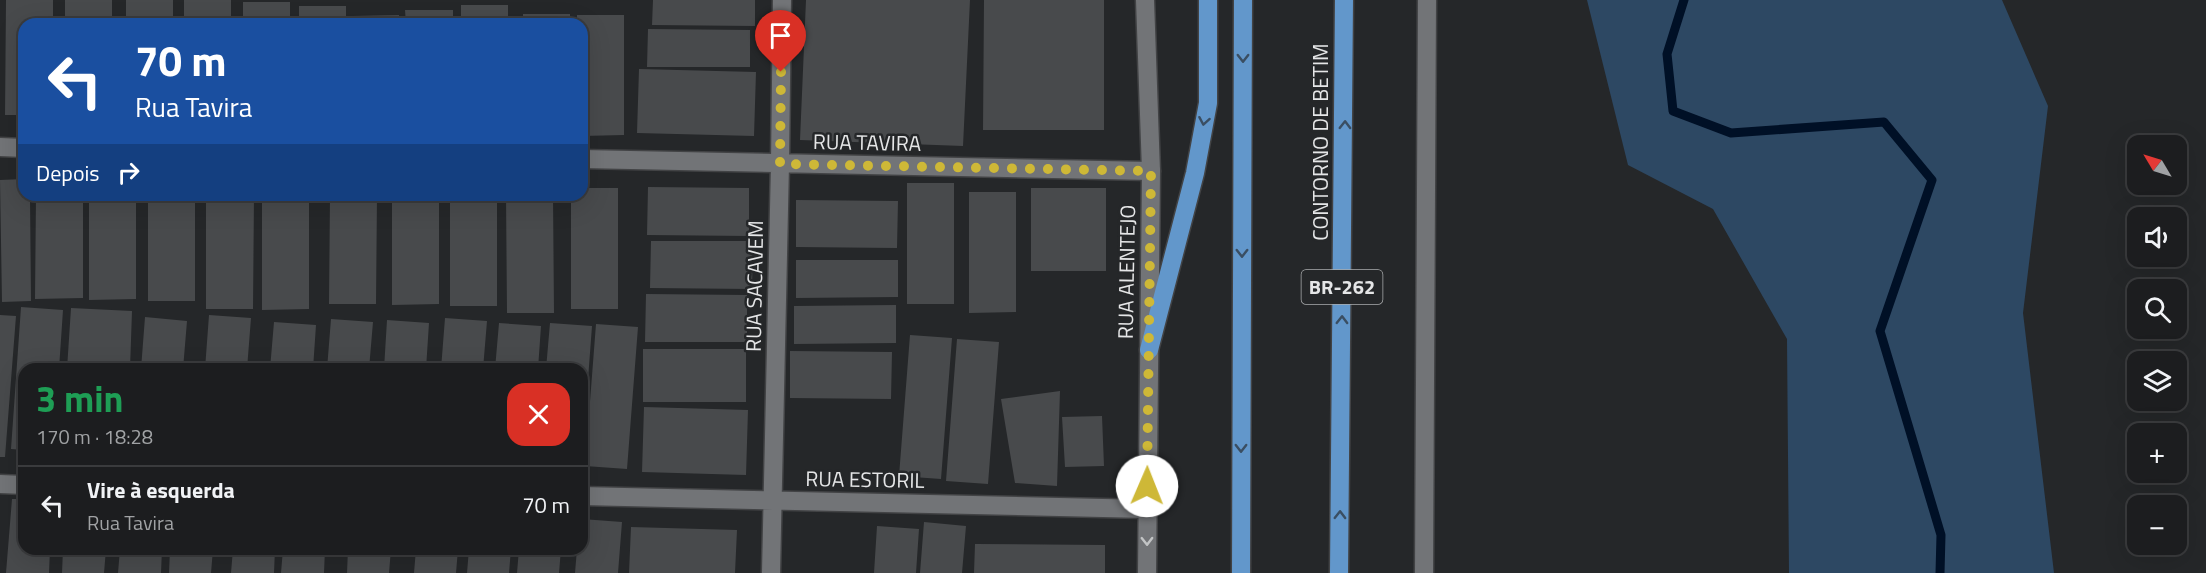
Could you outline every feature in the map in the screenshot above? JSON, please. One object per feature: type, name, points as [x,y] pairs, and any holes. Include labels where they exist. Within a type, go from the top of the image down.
[{"type":"highway","points":[[1149,350],[1195,173],[1206,112],[1209,68],[1208,0]]},
{"type":"highway","points":[[1241,573],[1243,0]]},
{"type":"highway","name":"CONTORNO DE BETIM","points":[[1339,573],[1344,0]]},
{"type":"street","name":"RUA SACAVEM","points":[[771,573],[782,0]]},
{"type":"street","name":"RUA ALENTEJO","points":[[1145,0],[1151,171],[1147,573]]},
{"type":"street","points":[[1424,573],[1426,0]]},
{"type":"street","points":[[0,147],[18,148]]},
{"type":"street","name":"RUA TAVIRA","points":[[588,159],[1151,171]]},
{"type":"street","points":[[0,484],[18,485]]},
{"type":"street","name":"RUA ESTORIL","points":[[588,496],[1146,509]]},
{"type":"shaded area","points":[[1587,0],[2002,0],[2048,106],[2023,313],[2054,573],[1789,573],[1787,339],[1713,209],[1628,165]]},
{"type":"building","points":[[6,0],[53,0],[53,18],[18,18],[18,115],[5,115]]},
{"type":"building","points":[[65,0],[112,0],[112,18],[65,18]]},
{"type":"building","points":[[126,0],[173,0],[173,18],[126,18]]},
{"type":"building","points":[[184,0],[231,0],[231,18],[184,18]]},
{"type":"building","points":[[653,0],[755,0],[755,26],[652,25]]},
{"type":"building","points":[[806,0],[970,0],[963,146],[800,140]]},
{"type":"building","points":[[984,0],[1104,0],[1104,130],[983,130]]},
{"type":"building","points":[[243,2],[290,2],[290,18],[243,18]]},
{"type":"building","points":[[461,5],[508,5],[508,18],[461,18]]},
{"type":"building","points":[[299,6],[346,6],[346,18],[299,18]]},
{"type":"building","points":[[405,10],[453,10],[453,18],[406,18]]},
{"type":"building","points":[[523,14],[570,14],[570,18],[523,18]]},
{"type":"building","points":[[399,15],[399,18],[352,18],[352,16]]},
{"type":"building","points":[[577,15],[624,15],[624,135],[588,136],[588,18],[577,18]]},
{"type":"building","points":[[648,29],[750,30],[750,67],[647,67]]},
{"type":"building","points":[[639,69],[756,72],[754,136],[637,133]]},
{"type":"building","points":[[18,179],[18,201],[30,201],[31,301],[2,302],[0,180]]},
{"type":"building","points":[[907,183],[954,183],[954,304],[907,304]]},
{"type":"building","points":[[648,187],[749,188],[749,236],[647,235]]},
{"type":"building","points":[[588,188],[618,188],[618,309],[571,309],[571,201],[588,201]]},
{"type":"building","points":[[1031,188],[1106,188],[1106,271],[1031,271]]},
{"type":"building","points":[[969,192],[1016,192],[1016,312],[969,313]]},
{"type":"building","points":[[796,200],[898,201],[897,248],[796,247]]},
{"type":"building","points":[[36,201],[83,201],[83,298],[35,299]]},
{"type":"building","points":[[89,201],[136,201],[136,299],[89,300]]},
{"type":"building","points":[[148,201],[195,201],[195,301],[148,301]]},
{"type":"building","points":[[206,201],[254,201],[253,309],[206,309]]},
{"type":"building","points":[[262,201],[309,201],[309,309],[262,310]]},
{"type":"building","points":[[330,201],[377,201],[376,304],[329,304]]},
{"type":"building","points":[[392,201],[439,201],[439,304],[392,305]]},
{"type":"building","points":[[450,201],[497,201],[497,306],[450,306]]},
{"type":"building","points":[[506,201],[553,201],[554,313],[507,313]]},
{"type":"building","points":[[651,241],[753,241],[752,289],[650,288]]},
{"type":"building","points":[[796,260],[898,260],[898,297],[796,298]]},
{"type":"building","points":[[646,294],[747,295],[747,342],[645,342]]},
{"type":"building","points":[[896,305],[896,343],[794,344],[794,306]]},
{"type":"building","points":[[21,307],[63,310],[59,363],[18,363],[18,450],[11,449]]},
{"type":"building","points":[[71,308],[132,311],[130,363],[67,363]]},
{"type":"building","points":[[0,315],[16,316],[5,457],[0,457]]},
{"type":"building","points":[[209,315],[251,318],[247,363],[205,363]]},
{"type":"building","points":[[145,317],[187,321],[184,363],[141,363]]},
{"type":"building","points":[[445,318],[487,321],[484,363],[441,363]]},
{"type":"building","points":[[331,319],[373,322],[370,363],[327,363]]},
{"type":"building","points":[[387,320],[429,323],[426,363],[384,363]]},
{"type":"building","points":[[274,322],[316,325],[313,363],[271,363]]},
{"type":"building","points":[[499,323],[541,326],[538,363],[496,363]]},
{"type":"building","points":[[550,323],[592,326],[588,380],[588,363],[547,363]]},
{"type":"building","points":[[596,324],[638,327],[627,469],[588,466],[588,427]]},
{"type":"building","points":[[910,335],[952,338],[941,479],[899,476]]},
{"type":"building","points":[[957,339],[999,342],[988,484],[946,481]]},
{"type":"building","points":[[643,349],[746,349],[746,402],[643,402]]},
{"type":"building","points":[[790,351],[892,352],[891,399],[790,398]]},
{"type":"building","points":[[1060,391],[1057,486],[1015,483],[1001,399]]},
{"type":"building","points":[[644,407],[748,410],[746,475],[642,472]]},
{"type":"building","points":[[1102,416],[1104,466],[1065,467],[1062,417]]},
{"type":"building","points":[[12,499],[18,499],[18,555],[50,555],[49,573],[6,573]]},
{"type":"building","points":[[588,519],[622,522],[618,573],[575,573],[576,555],[588,555]]},
{"type":"building","points":[[924,522],[966,526],[962,573],[920,573]]},
{"type":"building","points":[[877,526],[919,529],[916,573],[874,573]]},
{"type":"building","points":[[631,527],[737,530],[735,573],[629,573]]},
{"type":"building","points":[[975,544],[1105,545],[1105,573],[974,573]]},
{"type":"building","points":[[63,555],[106,555],[104,573],[62,573]]},
{"type":"building","points":[[120,555],[162,555],[161,573],[118,573]]},
{"type":"building","points":[[170,555],[212,555],[211,573],[169,573]]},
{"type":"building","points":[[232,555],[275,555],[274,573],[231,573]]},
{"type":"building","points":[[282,555],[325,555],[324,573],[281,573]]},
{"type":"building","points":[[348,555],[390,555],[389,573],[347,573]]},
{"type":"building","points":[[416,555],[458,555],[456,573],[414,573]]},
{"type":"building","points":[[468,555],[510,555],[509,573],[467,573]]},
{"type":"building","points":[[518,555],[560,555],[559,573],[517,573]]},
{"type":"waterway","points":[[1684,0],[1667,54],[1673,111],[1731,133],[1884,122],[1932,180],[1880,331],[1941,535],[1940,573]]},
{"type":"route","points":[[781,72],[780,164],[1151,171],[1147,486]]}]
